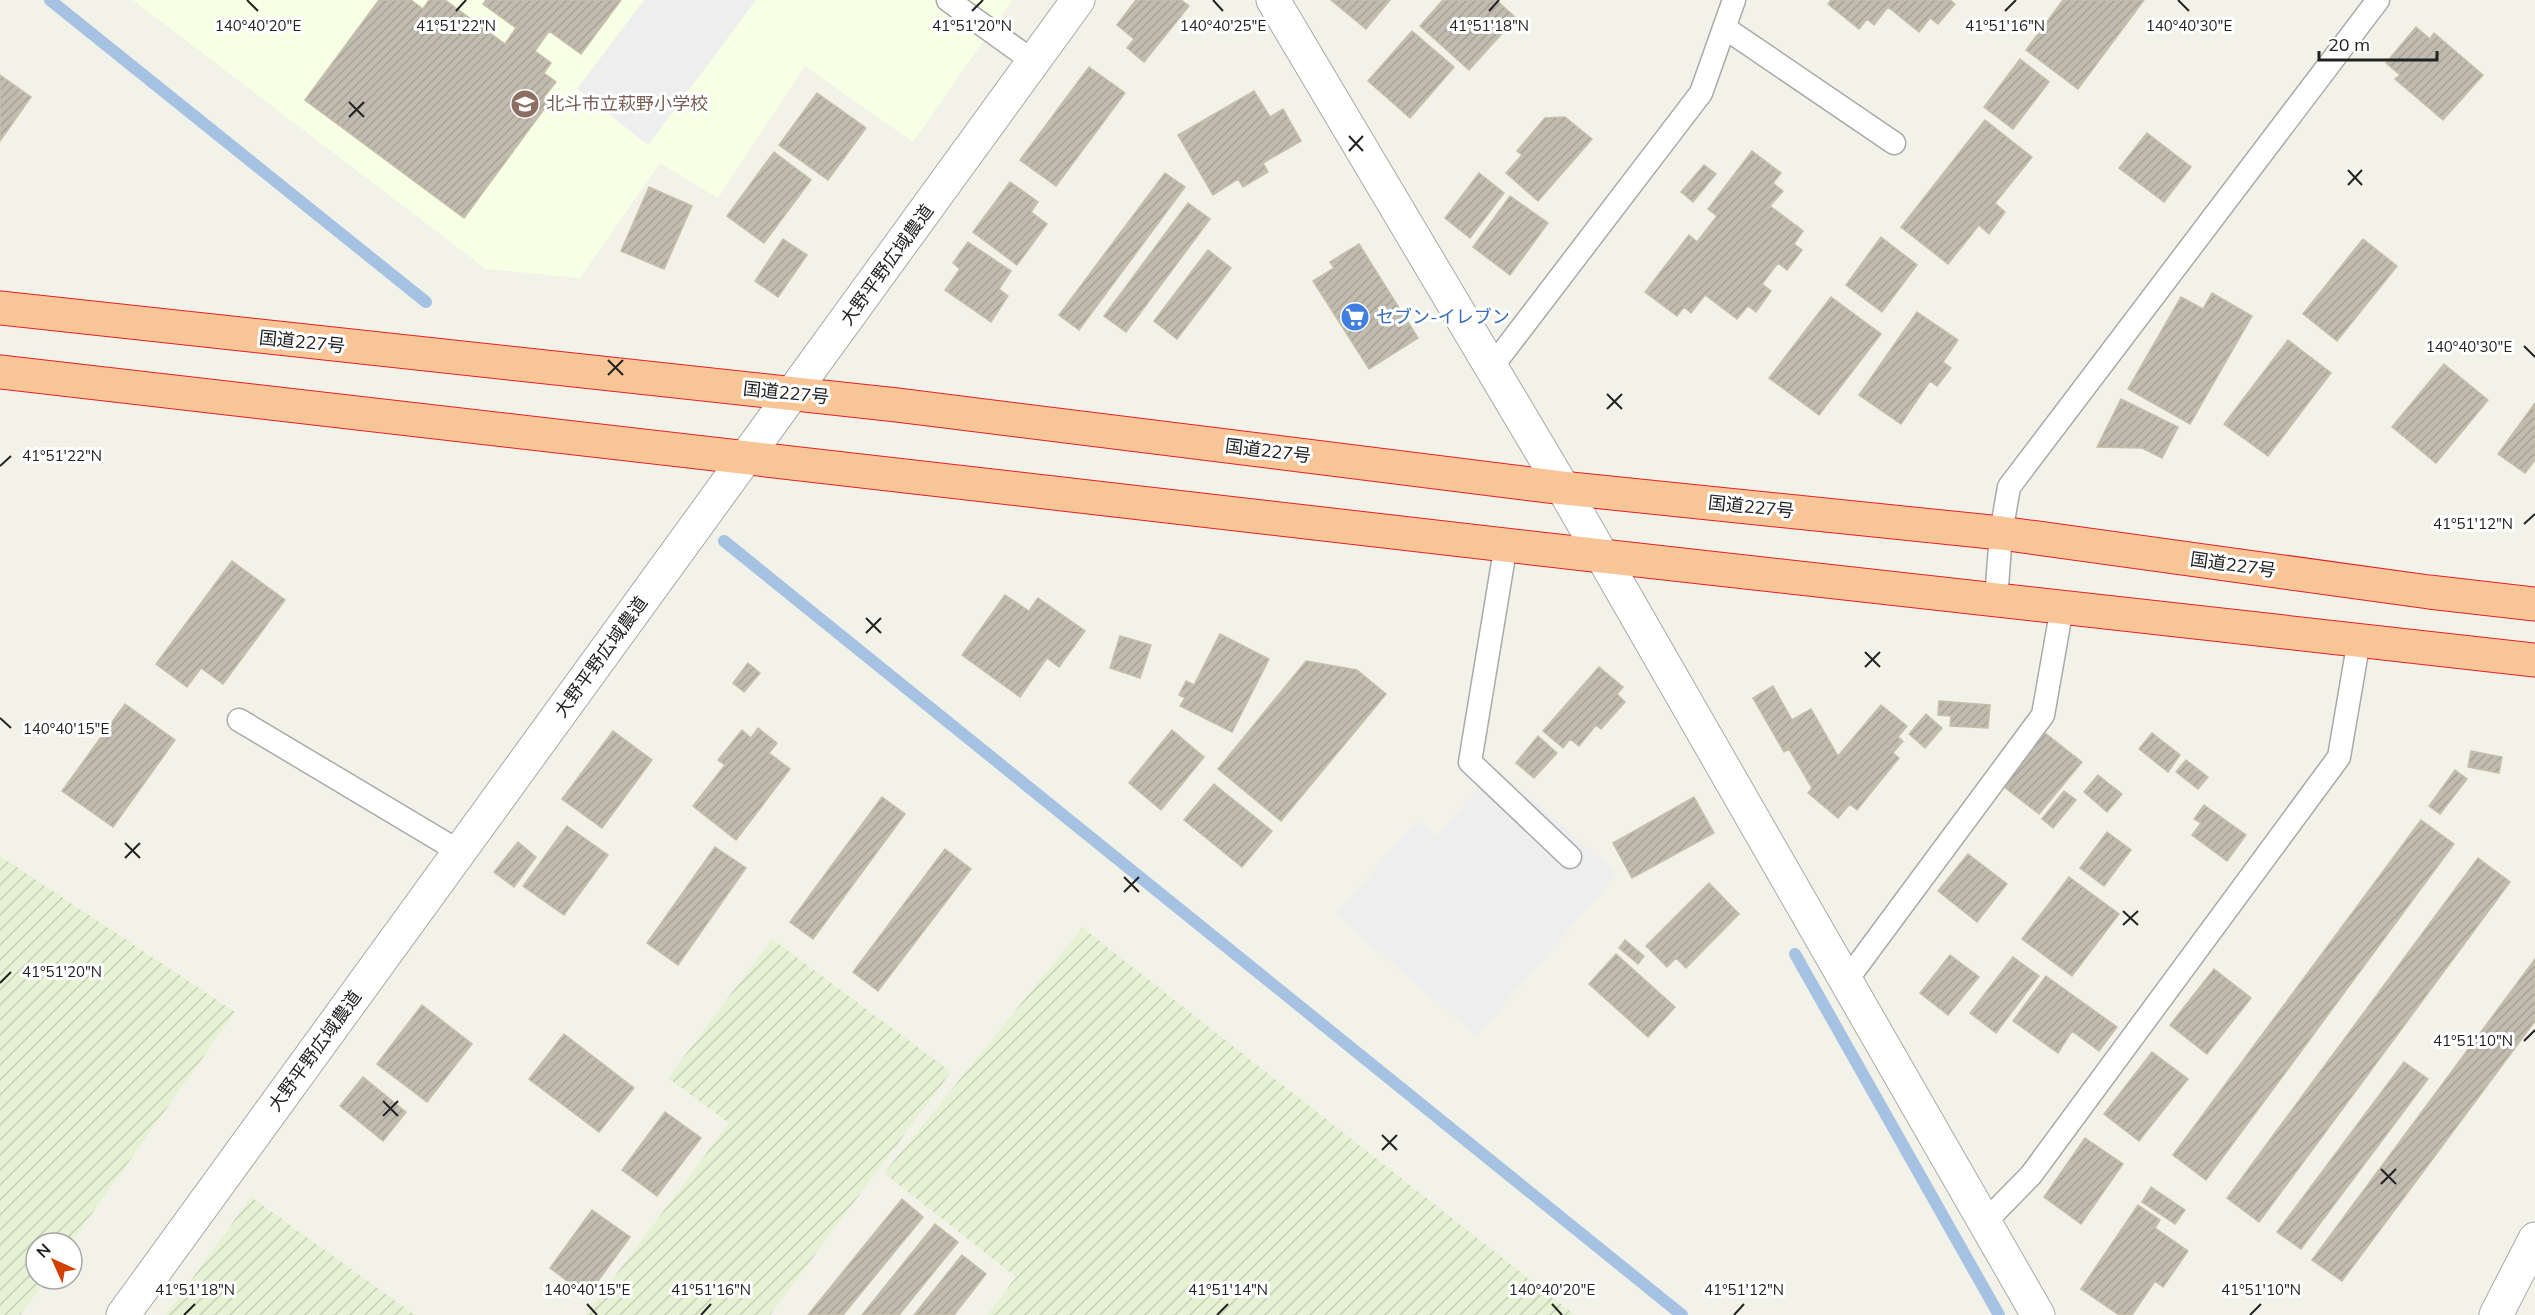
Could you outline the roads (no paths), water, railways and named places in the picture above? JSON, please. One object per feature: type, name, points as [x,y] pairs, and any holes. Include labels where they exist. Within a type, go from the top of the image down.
[{"type":"highway","name":"国道227号","points":[[0,308],[792,393],[1563,488],[2001,533],[2429,592],[2535,604]]},
{"type":"highway","points":[[0,372],[1602,556],[2535,660]]},
{"type":"street","name":"大野平野広域農道","points":[[123,1315],[744,458],[821,357],[1078,0]]},
{"type":"street","points":[[1273,0],[1563,488],[2038,1315]]},
{"type":"street","points":[[2496,1315],[2535,1239]]},
{"type":"lane","points":[[948,0],[1034,62]]},
{"type":"lane","points":[[1491,368],[1701,93],[1734,0]]},
{"type":"lane","points":[[1996,600],[2001,533],[2008,487],[2378,0]]},
{"type":"lane","points":[[1725,28],[1894,143]]},
{"type":"lane","points":[[1506,544],[1470,762],[1570,857]]},
{"type":"lane","points":[[1846,981],[2043,715],[2062,607]]},
{"type":"lane","points":[[1985,1222],[2031,1175],[2339,757],[2359,640]]},
{"type":"lane","points":[[239,720],[460,852]]},
{"type":"waterway","points":[[50,0],[426,302]]},
{"type":"waterway","points":[[724,541],[1682,1315]]},
{"type":"waterway","points":[[1795,954],[1999,1315]]},
{"type":"place","name":"北斗市立萩野小学校","points":[[525,104]]},
{"type":"place","name":"セブン-イレブン","points":[[1355,317]]}]
